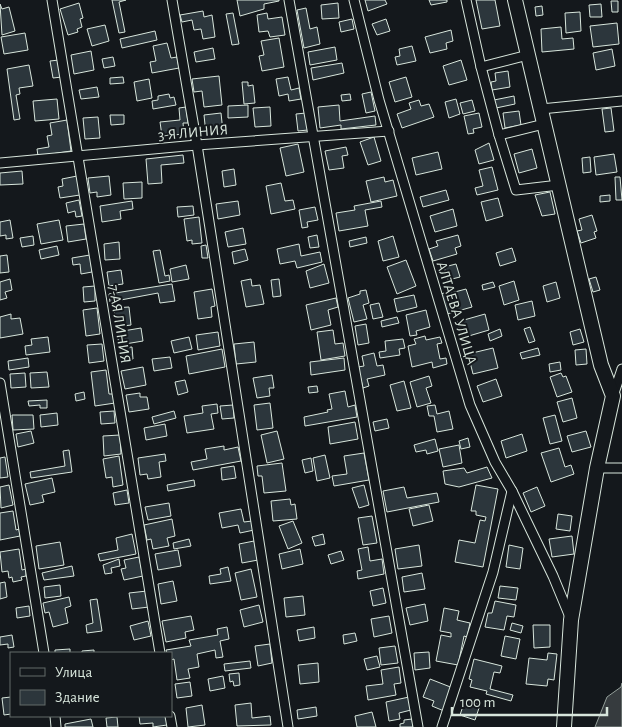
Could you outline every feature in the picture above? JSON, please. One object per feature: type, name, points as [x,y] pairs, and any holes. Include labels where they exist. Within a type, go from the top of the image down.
[{"type":"street","name":"7-АЯ ЛИНИЯ","points":[[52,0],[160,652]]},
{"type":"street","points":[[172,0],[197,145],[288,727]]},
{"type":"street","points":[[289,0],[418,727]]},
{"type":"street","name":"АЛТАЕВА УЛИЦА","points":[[354,0],[378,100],[389,131],[470,405],[495,462],[512,491],[554,576],[572,620]]},
{"type":"street","points":[[466,0],[481,67],[516,190],[559,184]]},
{"type":"street","points":[[515,0],[601,365],[613,396]]},
{"type":"street","points":[[481,67],[528,54]]},
{"type":"street","points":[[540,108],[622,101]]},
{"type":"street","points":[[499,135],[544,124]]},
{"type":"street","name":"3-Я ЛИНИЯ","points":[[0,163],[197,145],[389,131]]},
{"type":"street","points":[[564,727],[572,620],[597,468],[613,396],[622,369]]},
{"type":"street","points":[[0,383],[44,652]]},
{"type":"street","points":[[597,468],[622,468]]},
{"type":"street","points":[[442,727],[493,572],[512,491]]},
{"type":"shaded area","points":[[622,683],[622,727],[595,727],[607,697],[621,687]]},
{"type":"building","points":[[112,0],[126,0],[119,2],[125,32],[119,33]]},
{"type":"building","points":[[237,0],[279,1],[264,4],[264,9],[240,16]]},
{"type":"building","points":[[365,0],[385,0],[387,4],[368,11]]},
{"type":"building","points":[[429,0],[447,0],[447,2],[431,5]]},
{"type":"building","points":[[476,0],[495,0],[500,26],[482,29]]},
{"type":"building","points":[[611,1],[618,1],[618,12],[612,12]]},
{"type":"building","points":[[79,3],[83,18],[80,19],[82,27],[77,29],[78,32],[68,35],[60,9]]},
{"type":"building","points":[[338,3],[339,18],[322,19],[321,5]]},
{"type":"building","points":[[0,4],[2,9],[9,7],[15,31],[2,35]]},
{"type":"building","points":[[601,4],[602,17],[590,17],[589,5]]},
{"type":"building","points":[[542,6],[543,15],[536,16],[535,7]]},
{"type":"building","points":[[306,8],[310,29],[317,27],[320,44],[304,48],[297,10]]},
{"type":"building","points":[[203,11],[204,17],[212,15],[215,37],[203,39],[201,29],[194,30],[192,20],[182,22],[180,15]]},
{"type":"building","points":[[580,12],[581,31],[566,33],[565,13]]},
{"type":"building","points":[[233,13],[239,44],[232,45],[226,14]]},
{"type":"building","points":[[267,13],[268,19],[282,17],[285,35],[270,37],[268,31],[259,32],[257,15]]},
{"type":"building","points":[[352,19],[354,29],[341,32],[339,22]]},
{"type":"building","points":[[386,19],[390,31],[377,35],[372,24]]},
{"type":"building","points":[[617,23],[619,44],[593,47],[590,26]]},
{"type":"building","points":[[105,25],[109,41],[92,46],[87,29]]},
{"type":"building","points":[[561,27],[562,39],[573,38],[574,49],[542,52],[541,29]]},
{"type":"building","points":[[451,30],[453,41],[446,43],[447,49],[430,53],[425,37]]},
{"type":"building","points":[[155,31],[157,40],[122,48],[120,39]]},
{"type":"building","points":[[25,33],[28,50],[4,54],[1,37]]},
{"type":"building","points":[[279,38],[284,67],[262,71],[259,56],[264,55],[261,41]]},
{"type":"building","points":[[167,43],[171,58],[177,57],[179,68],[152,73],[150,62],[156,61],[153,46]]},
{"type":"building","points":[[412,46],[416,61],[397,65],[395,57],[400,56],[399,49]]},
{"type":"building","points":[[335,47],[337,60],[310,65],[308,52]]},
{"type":"building","points":[[213,48],[215,59],[196,62],[194,52]]},
{"type":"building","points":[[612,49],[615,66],[596,70],[593,53]]},
{"type":"building","points":[[91,51],[94,70],[74,74],[71,55]]},
{"type":"building","points":[[113,57],[115,66],[104,68],[102,59]]},
{"type":"building","points":[[59,60],[62,77],[53,78],[50,61]]},
{"type":"building","points":[[461,60],[467,80],[449,85],[443,66]]},
{"type":"building","points":[[342,63],[344,73],[313,80],[311,68]]},
{"type":"building","points":[[29,65],[33,86],[19,88],[20,94],[16,95],[20,119],[14,120],[7,69]]},
{"type":"building","points":[[508,71],[510,87],[492,90],[491,82],[496,81],[495,73]]},
{"type":"building","points":[[219,76],[222,105],[204,107],[202,91],[194,92],[192,79]]},
{"type":"building","points":[[123,77],[124,83],[110,84],[110,78]]},
{"type":"building","points":[[288,77],[291,90],[299,88],[301,99],[289,101],[288,94],[279,96],[276,79]]},
{"type":"building","points":[[406,77],[412,97],[395,102],[389,82]]},
{"type":"building","points":[[149,79],[152,98],[137,101],[134,82]]},
{"type":"building","points":[[242,82],[248,82],[248,86],[253,85],[255,103],[244,104]]},
{"type":"building","points":[[97,87],[99,97],[81,99],[79,90]]},
{"type":"building","points":[[371,92],[375,111],[366,113],[362,94]]},
{"type":"building","points":[[169,94],[170,98],[174,97],[176,105],[153,109],[152,101],[158,100],[158,96]]},
{"type":"building","points":[[350,94],[351,100],[342,101],[341,95]]},
{"type":"building","points":[[514,96],[515,104],[496,108],[494,100]]},
{"type":"building","points":[[57,99],[59,119],[35,121],[33,101]]},
{"type":"building","points":[[456,99],[460,114],[449,118],[445,102]]},
{"type":"building","points":[[419,100],[421,106],[429,104],[434,117],[402,128],[397,114],[411,109],[409,103]]},
{"type":"building","points":[[472,100],[475,111],[463,114],[460,103]]},
{"type":"building","points":[[248,105],[248,117],[228,118],[228,106]]},
{"type":"building","points":[[339,105],[340,121],[375,116],[376,125],[341,129],[341,125],[320,128],[318,107]]},
{"type":"building","points":[[186,107],[188,123],[183,123],[184,134],[162,136],[160,122],[180,120],[179,108]]},
{"type":"building","points":[[270,107],[271,126],[255,127],[253,108]]},
{"type":"building","points":[[611,108],[614,131],[605,132],[602,109]]},
{"type":"building","points":[[519,111],[521,125],[505,128],[503,113]]},
{"type":"building","points":[[221,113],[223,132],[206,134],[204,115]]},
{"type":"building","points":[[306,113],[308,130],[298,131],[296,114]]},
{"type":"building","points":[[479,113],[482,127],[473,129],[474,133],[468,134],[464,116]]},
{"type":"building","points":[[110,115],[124,115],[124,124],[111,125]]},
{"type":"building","points":[[98,117],[100,138],[85,139],[83,118]]},
{"type":"building","points":[[67,120],[71,151],[38,156],[37,149],[49,147],[47,136],[52,135],[50,123]]},
{"type":"building","points":[[374,137],[381,161],[368,165],[360,142]]},
{"type":"building","points":[[489,143],[494,160],[479,164],[475,150]]},
{"type":"building","points":[[298,144],[304,172],[286,176],[280,148]]},
{"type":"building","points":[[346,147],[348,155],[342,156],[344,168],[329,170],[325,151]]},
{"type":"building","points":[[532,149],[537,168],[519,173],[514,154]]},
{"type":"building","points":[[438,152],[442,169],[416,175],[412,158]]},
{"type":"building","points":[[614,154],[617,172],[596,175],[594,157]]},
{"type":"building","points":[[183,155],[184,163],[161,165],[162,183],[148,184],[146,159]]},
{"type":"building","points":[[590,157],[591,172],[583,173],[582,158]]},
{"type":"building","points":[[492,167],[498,190],[477,195],[475,188],[483,186],[479,170]]},
{"type":"building","points":[[234,169],[236,185],[224,187],[222,171]]},
{"type":"building","points":[[22,171],[23,184],[0,185],[0,173]]},
{"type":"building","points":[[77,176],[80,195],[60,198],[58,187],[63,186],[62,179]]},
{"type":"building","points":[[109,176],[111,195],[97,197],[97,192],[90,193],[88,178]]},
{"type":"building","points":[[384,177],[385,182],[393,180],[397,196],[371,202],[366,181]]},
{"type":"building","points":[[615,177],[620,177],[622,200],[616,200]]},
{"type":"building","points":[[142,182],[142,198],[124,199],[123,183]]},
{"type":"building","points":[[281,183],[285,201],[293,200],[295,209],[271,214],[266,186]]},
{"type":"building","points":[[446,190],[449,200],[423,207],[420,197]]},
{"type":"building","points":[[550,192],[555,214],[542,216],[535,195]]},
{"type":"building","points":[[610,195],[610,201],[600,202],[600,196]]},
{"type":"building","points":[[498,198],[503,216],[486,221],[481,202]]},
{"type":"building","points":[[79,200],[82,216],[76,217],[75,211],[68,213],[66,203]]},
{"type":"building","points":[[132,201],[133,209],[120,211],[121,219],[102,222],[100,206]]},
{"type":"building","points":[[238,201],[240,215],[218,219],[216,204]]},
{"type":"building","points":[[381,201],[382,207],[365,210],[368,226],[339,231],[336,213],[355,210],[354,206]]},
{"type":"building","points":[[193,206],[194,215],[178,217],[177,207]]},
{"type":"building","points":[[315,207],[318,220],[307,222],[308,227],[302,228],[299,210]]},
{"type":"building","points":[[453,209],[457,226],[435,232],[430,216]]},
{"type":"building","points":[[592,215],[597,231],[594,232],[596,238],[581,243],[577,231],[582,230],[579,219]]},
{"type":"building","points":[[199,217],[202,243],[192,244],[192,240],[187,241],[184,219]]},
{"type":"building","points":[[10,220],[13,238],[6,239],[6,235],[0,236],[0,222]]},
{"type":"building","points":[[59,220],[63,240],[41,244],[37,224]]},
{"type":"building","points":[[84,224],[86,239],[68,242],[66,226]]},
{"type":"building","points":[[243,228],[246,244],[228,247],[225,232]]},
{"type":"building","points":[[317,235],[319,247],[310,248],[308,237]]},
{"type":"building","points":[[458,235],[461,246],[455,248],[457,254],[433,261],[429,249],[438,246],[436,241]]},
{"type":"building","points":[[33,236],[34,245],[22,247],[20,238]]},
{"type":"building","points":[[393,236],[399,257],[383,261],[378,241]]},
{"type":"building","points":[[366,237],[367,243],[350,247],[349,241]]},
{"type":"building","points":[[119,242],[120,259],[105,260],[104,244]]},
{"type":"building","points":[[299,244],[301,256],[320,252],[322,262],[297,268],[295,261],[280,264],[277,249]]},
{"type":"building","points":[[206,245],[208,258],[202,258],[201,246]]},
{"type":"building","points":[[57,246],[59,255],[41,259],[39,250]]},
{"type":"building","points":[[512,248],[516,261],[500,266],[496,253]]},
{"type":"building","points":[[245,249],[248,260],[234,264],[232,252]]},
{"type":"building","points":[[160,250],[165,276],[169,275],[170,281],[159,283],[153,251]]},
{"type":"building","points":[[7,255],[9,272],[0,273],[0,256]]},
{"type":"building","points":[[90,255],[92,272],[81,274],[80,264],[73,265],[72,258]]},
{"type":"building","points":[[406,260],[416,286],[397,294],[387,267]]},
{"type":"building","points":[[324,264],[329,283],[310,288],[306,271]]},
{"type":"building","points":[[456,264],[460,277],[448,280],[444,267]]},
{"type":"building","points":[[186,265],[189,279],[172,282],[170,269]]},
{"type":"building","points":[[121,270],[123,284],[109,286],[107,272]]},
{"type":"building","points":[[596,277],[600,290],[593,292],[589,279]]},
{"type":"building","points":[[10,279],[12,290],[5,292],[7,298],[0,300],[0,282]]},
{"type":"building","points":[[251,279],[252,286],[260,285],[264,304],[246,307],[241,281]]},
{"type":"building","points":[[279,279],[281,296],[273,297],[271,280]]},
{"type":"building","points":[[514,281],[519,300],[504,305],[499,286]]},
{"type":"building","points":[[493,282],[495,287],[483,290],[482,285]]},
{"type":"building","points":[[556,282],[560,298],[547,302],[543,286]]},
{"type":"building","points":[[172,284],[175,301],[160,303],[158,293],[110,302],[109,294]]},
{"type":"building","points":[[95,286],[95,301],[84,302],[83,287]]},
{"type":"building","points":[[212,289],[215,306],[211,307],[212,317],[198,319],[194,292]]},
{"type":"building","points":[[466,289],[472,307],[447,314],[441,294]]},
{"type":"building","points":[[366,290],[369,303],[363,305],[367,319],[354,322],[348,298],[360,294],[360,291]]},
{"type":"building","points":[[414,295],[417,307],[397,312],[394,299]]},
{"type":"building","points":[[336,298],[338,307],[328,310],[331,325],[311,330],[306,305]]},
{"type":"building","points":[[532,301],[535,316],[518,320],[515,305]]},
{"type":"building","points":[[379,303],[383,317],[373,319],[370,305]]},
{"type":"building","points":[[129,307],[131,325],[116,327],[114,308]]},
{"type":"building","points":[[97,308],[100,334],[86,336],[83,310]]},
{"type":"building","points":[[426,310],[430,327],[416,331],[417,335],[410,336],[406,315]]},
{"type":"building","points":[[11,314],[11,319],[20,318],[23,334],[0,338],[0,317]]},
{"type":"building","points":[[485,314],[489,330],[462,338],[457,322]]},
{"type":"building","points":[[397,317],[399,323],[382,327],[381,321]]},
{"type":"building","points":[[366,324],[369,343],[358,345],[355,326]]},
{"type":"building","points":[[530,327],[535,341],[529,343],[524,329]]},
{"type":"building","points":[[141,328],[143,341],[119,345],[117,332]]},
{"type":"building","points":[[500,329],[502,336],[490,341],[488,334]]},
{"type":"building","points":[[580,329],[584,342],[573,345],[570,332]]},
{"type":"building","points":[[333,330],[335,344],[343,343],[345,356],[321,360],[317,332]]},
{"type":"building","points":[[218,332],[220,346],[198,350],[196,335]]},
{"type":"building","points":[[425,336],[426,340],[440,337],[442,343],[437,344],[440,359],[446,358],[447,364],[433,368],[432,362],[412,367],[408,346],[416,344],[414,339]]},
{"type":"building","points":[[48,337],[50,352],[26,355],[25,346],[32,345],[31,339]]},
{"type":"building","points":[[189,337],[192,349],[174,353],[171,341]]},
{"type":"building","points":[[403,339],[405,348],[399,349],[400,355],[380,358],[379,352],[386,351],[385,341]]},
{"type":"building","points":[[254,342],[256,362],[236,364],[234,344]]},
{"type":"building","points":[[102,344],[104,361],[89,363],[87,345]]},
{"type":"building","points":[[132,347],[133,359],[122,360],[120,348]]},
{"type":"building","points":[[493,348],[498,368],[473,374],[468,354]]},
{"type":"building","points":[[538,348],[540,355],[522,359],[520,353]]},
{"type":"building","points":[[222,349],[225,367],[189,374],[186,356]]},
{"type":"building","points":[[586,349],[587,364],[576,365],[575,350]]},
{"type":"building","points":[[374,353],[377,366],[383,365],[385,375],[367,379],[369,386],[363,388],[358,367],[364,366],[362,356]]},
{"type":"building","points":[[170,357],[172,368],[154,371],[152,359]]},
{"type":"building","points":[[28,358],[29,367],[9,370],[8,361]]},
{"type":"building","points":[[344,358],[345,370],[311,375],[310,362]]},
{"type":"building","points":[[560,362],[561,370],[550,372],[549,364]]},
{"type":"building","points":[[143,367],[146,385],[125,389],[121,371]]},
{"type":"building","points":[[106,370],[109,394],[114,394],[115,403],[95,406],[91,372]]},
{"type":"building","points":[[47,372],[49,387],[31,388],[30,373]]},
{"type":"building","points":[[25,373],[26,387],[11,388],[10,374]]},
{"type":"building","points":[[561,373],[563,377],[566,376],[572,392],[557,397],[550,377]]},
{"type":"building","points":[[272,375],[274,388],[269,388],[270,396],[257,398],[253,378]]},
{"type":"building","points":[[429,376],[432,386],[426,388],[431,403],[417,407],[410,382]]},
{"type":"building","points":[[496,379],[502,396],[483,402],[477,386]]},
{"type":"building","points":[[185,380],[188,392],[178,395],[175,382]]},
{"type":"building","points":[[404,381],[411,408],[397,411],[390,385]]},
{"type":"building","points":[[317,386],[318,392],[309,393],[308,387]]},
{"type":"building","points":[[345,391],[348,407],[355,405],[357,417],[305,426],[304,417],[328,412],[327,410],[332,409],[329,394]]},
{"type":"building","points":[[84,392],[85,399],[76,401],[75,394]]},
{"type":"building","points":[[140,393],[140,397],[147,397],[149,409],[129,412],[126,395]]},
{"type":"building","points":[[572,398],[577,418],[563,422],[557,402]]},
{"type":"building","points":[[47,400],[47,408],[40,408],[40,405],[29,406],[28,401]]},
{"type":"building","points":[[270,403],[273,428],[257,430],[254,405]]},
{"type":"building","points":[[217,404],[218,413],[211,414],[214,429],[187,433],[184,416],[203,413],[202,406]]},
{"type":"building","points":[[233,405],[234,418],[222,419],[220,406]]},
{"type":"building","points":[[435,405],[437,414],[449,411],[453,429],[437,432],[434,416],[429,416],[427,406]]},
{"type":"building","points":[[114,411],[115,423],[101,424],[100,412]]},
{"type":"building","points":[[174,411],[176,418],[154,424],[152,417]]},
{"type":"building","points":[[57,413],[58,425],[41,427],[40,415]]},
{"type":"building","points":[[12,415],[33,415],[34,429],[13,430]]},
{"type":"building","points":[[555,415],[562,441],[550,444],[543,418]]},
{"type":"building","points":[[387,419],[389,428],[375,431],[373,422]]},
{"type":"building","points":[[355,422],[358,439],[330,444],[328,427]]},
{"type":"building","points":[[165,424],[167,436],[146,440],[144,428]]},
{"type":"building","points":[[31,431],[34,443],[18,447],[16,434]]},
{"type":"building","points":[[277,431],[284,459],[267,463],[261,435]]},
{"type":"building","points":[[586,431],[591,447],[572,452],[567,436]]},
{"type":"building","points":[[522,434],[527,451],[506,458],[501,441]]},
{"type":"building","points":[[120,435],[121,454],[104,456],[103,436]]},
{"type":"building","points":[[468,438],[470,447],[461,449],[459,441]]},
{"type":"building","points":[[435,439],[438,451],[427,454],[426,450],[416,452],[414,445]]},
{"type":"building","points":[[459,445],[462,463],[443,467],[439,449]]},
{"type":"building","points":[[224,446],[224,450],[238,447],[241,461],[193,470],[191,462],[207,459],[205,449]]},
{"type":"building","points":[[559,448],[565,467],[571,465],[574,474],[551,482],[541,453]]},
{"type":"building","points":[[69,450],[72,472],[31,478],[30,472],[65,466],[63,451]]},
{"type":"building","points":[[364,453],[369,480],[334,486],[332,476],[347,474],[344,456]]},
{"type":"building","points":[[165,454],[166,461],[159,462],[161,477],[148,479],[147,474],[140,475],[138,458]]},
{"type":"building","points":[[325,455],[330,478],[317,481],[313,458]]},
{"type":"building","points":[[119,456],[123,485],[113,487],[112,477],[106,478],[103,459]]},
{"type":"building","points":[[5,457],[8,477],[0,478],[0,458]]},
{"type":"building","points":[[311,458],[313,471],[305,473],[302,460]]},
{"type":"building","points":[[282,463],[286,491],[264,493],[262,476],[258,476],[257,466]]},
{"type":"building","points":[[234,466],[236,478],[222,480],[221,468]]},
{"type":"building","points":[[487,467],[492,478],[459,487],[445,484],[443,471],[464,468],[467,473]]},
{"type":"building","points":[[52,478],[55,492],[42,495],[44,502],[30,505],[25,484]]},
{"type":"building","points":[[194,480],[195,486],[168,491],[167,485]]},
{"type":"building","points":[[9,485],[13,505],[1,508],[0,487]]},
{"type":"building","points":[[364,485],[369,505],[359,508],[352,488]]},
{"type":"building","points":[[476,485],[498,489],[483,567],[455,562],[459,540],[475,543],[480,520],[485,521],[486,517],[476,515],[476,511],[471,511]]},
{"type":"building","points":[[404,487],[407,498],[437,493],[439,502],[387,512],[383,491]]},
{"type":"building","points":[[537,487],[545,506],[531,512],[523,493]]},
{"type":"building","points":[[127,490],[129,503],[115,505],[113,493]]},
{"type":"building","points":[[290,499],[291,505],[295,504],[297,519],[273,521],[271,501]]},
{"type":"building","points":[[169,503],[171,516],[148,520],[145,507]]},
{"type":"building","points":[[429,505],[433,521],[413,526],[409,509]]},
{"type":"building","points":[[241,509],[244,522],[252,521],[254,530],[240,533],[238,525],[222,528],[219,513]]},
{"type":"building","points":[[13,511],[16,530],[19,529],[20,536],[0,540],[0,513]]},
{"type":"building","points":[[558,514],[572,516],[570,531],[556,529]]},
{"type":"building","points":[[372,516],[377,543],[363,545],[358,518]]},
{"type":"building","points":[[172,519],[175,536],[167,538],[169,546],[153,549],[151,539],[147,540],[144,525]]},
{"type":"building","points":[[293,521],[302,543],[288,549],[279,526]]},
{"type":"building","points":[[132,534],[136,554],[100,561],[98,554],[118,550],[116,538]]},
{"type":"building","points":[[323,534],[325,544],[315,546],[312,537]]},
{"type":"building","points":[[572,536],[574,554],[552,557],[549,539]]},
{"type":"building","points":[[189,539],[191,546],[174,549],[173,543]]},
{"type":"building","points":[[254,541],[258,560],[242,563],[239,544]]},
{"type":"building","points":[[60,542],[64,565],[39,569],[36,546]]},
{"type":"building","points":[[419,545],[422,566],[398,569],[395,549]]},
{"type":"building","points":[[509,545],[523,548],[520,569],[506,567]]},
{"type":"building","points":[[368,547],[370,561],[382,559],[384,574],[358,579],[357,571],[362,570],[358,549]]},
{"type":"building","points":[[19,549],[22,570],[26,569],[26,576],[21,577],[22,580],[13,582],[12,577],[9,578],[8,571],[2,572],[0,552]]},
{"type":"building","points":[[300,549],[303,564],[282,569],[279,554]]},
{"type":"building","points":[[178,550],[181,566],[158,570],[155,554]]},
{"type":"building","points":[[341,551],[344,560],[331,564],[328,555]]},
{"type":"building","points":[[139,557],[143,576],[124,580],[121,569],[126,568],[124,560]]},
{"type":"building","points":[[119,559],[120,566],[111,568],[112,573],[105,574],[103,565]]},
{"type":"building","points":[[72,566],[74,576],[44,580],[42,573]]},
{"type":"building","points":[[228,567],[231,581],[210,584],[209,576],[221,574],[220,569]]},
{"type":"building","points":[[251,569],[257,597],[241,600],[235,573]]},
{"type":"building","points":[[422,573],[425,589],[404,592],[402,577]]},
{"type":"building","points":[[173,581],[177,601],[161,604],[158,584]]},
{"type":"building","points":[[5,582],[7,597],[0,599],[0,583]]},
{"type":"building","points":[[60,585],[61,596],[45,598],[44,587]]},
{"type":"building","points":[[500,586],[518,588],[516,600],[498,598]]},
{"type":"building","points":[[383,588],[386,603],[373,606],[370,591]]},
{"type":"building","points":[[147,591],[149,607],[132,609],[129,593]]},
{"type":"building","points":[[303,596],[305,615],[286,617],[284,598]]},
{"type":"building","points":[[69,597],[71,606],[65,608],[68,623],[53,627],[49,612],[45,613],[43,603]]},
{"type":"building","points":[[97,599],[102,631],[87,633],[86,625],[93,623],[90,600]]},
{"type":"building","points":[[495,601],[516,605],[514,617],[507,616],[504,630],[485,627],[488,613],[492,613]]},
{"type":"building","points":[[425,604],[428,621],[410,625],[406,608]]},
{"type":"building","points":[[259,605],[263,622],[244,627],[240,610]]},
{"type":"building","points":[[29,606],[30,616],[17,618],[16,608]]},
{"type":"building","points":[[444,608],[459,611],[457,620],[470,623],[467,637],[464,636],[458,665],[436,661],[441,635],[451,637],[451,633],[440,631]]},
{"type":"building","points":[[191,616],[194,630],[185,632],[186,638],[166,642],[162,621]]},
{"type":"building","points":[[389,616],[392,633],[374,637],[371,619]]},
{"type":"building","points":[[148,621],[151,636],[134,640],[130,626]]},
{"type":"building","points":[[512,623],[523,626],[521,633],[510,630]]},
{"type":"building","points":[[533,625],[550,625],[550,647],[534,648]]},
{"type":"building","points":[[227,627],[229,639],[220,641],[223,657],[216,658],[215,650],[197,654],[199,667],[188,669],[190,678],[177,680],[172,652],[167,652],[166,650],[191,646],[189,640],[218,635],[217,629]]},
{"type":"building","points":[[314,627],[315,638],[299,641],[297,630]]},
{"type":"building","points":[[355,633],[357,641],[344,644],[343,635]]},
{"type":"building","points":[[12,635],[14,647],[8,648],[8,644],[0,645],[0,637]]},
{"type":"building","points":[[505,636],[520,639],[516,659],[501,656]]},
{"type":"building","points":[[270,644],[272,663],[258,666],[255,646]]},
{"type":"building","points":[[395,646],[398,663],[381,665],[379,648]]},
{"type":"building","points":[[70,649],[70,652],[55,652],[55,650]]},
{"type":"building","points":[[94,650],[94,652],[82,652]]},
{"type":"building","points":[[429,652],[430,668],[415,670],[414,653]]},
{"type":"building","points":[[548,653],[557,654],[554,680],[548,679],[547,686],[526,684],[529,658],[547,660]]},
{"type":"building","points":[[377,656],[380,667],[367,670],[364,659]]},
{"type":"building","points":[[474,659],[502,666],[500,673],[494,672],[490,689],[513,695],[511,701],[486,694],[487,691],[470,687],[472,680],[469,679]]},
{"type":"building","points":[[250,661],[251,668],[225,671],[224,664]]},
{"type":"building","points":[[318,663],[319,682],[300,684],[298,665]]},
{"type":"building","points":[[399,667],[401,683],[394,684],[396,695],[368,700],[366,686],[383,684],[381,670]]},
{"type":"building","points":[[239,673],[240,685],[234,686],[233,681],[230,682],[229,674]]},
{"type":"building","points":[[223,676],[225,688],[210,691],[208,679]]},
{"type":"building","points":[[430,679],[453,688],[444,711],[432,706],[434,701],[423,697]]},
{"type":"building","points":[[190,682],[192,696],[177,698],[175,684]]},
{"type":"building","points":[[10,697],[10,714],[4,715],[2,698]]},
{"type":"building","points":[[409,697],[411,710],[399,713],[400,719],[389,721],[386,702]]},
{"type":"building","points":[[465,700],[480,705],[475,720],[460,715]]},
{"type":"building","points":[[251,703],[252,718],[270,716],[271,725],[237,726],[235,705]]},
{"type":"building","points":[[202,705],[205,725],[188,727],[186,708]]},
{"type":"building","points":[[316,707],[317,716],[298,719],[297,710]]},
{"type":"building","points":[[372,712],[376,727],[357,727],[355,716]]},
{"type":"building","points":[[117,717],[118,727],[107,727],[106,718]]},
{"type":"building","points":[[139,717],[166,717],[167,725],[153,727],[153,723],[140,724]]},
{"type":"building","points":[[91,719],[93,727],[65,727],[65,724]]},
{"type":"building","points":[[412,719],[413,727],[400,727],[404,720]]}]
